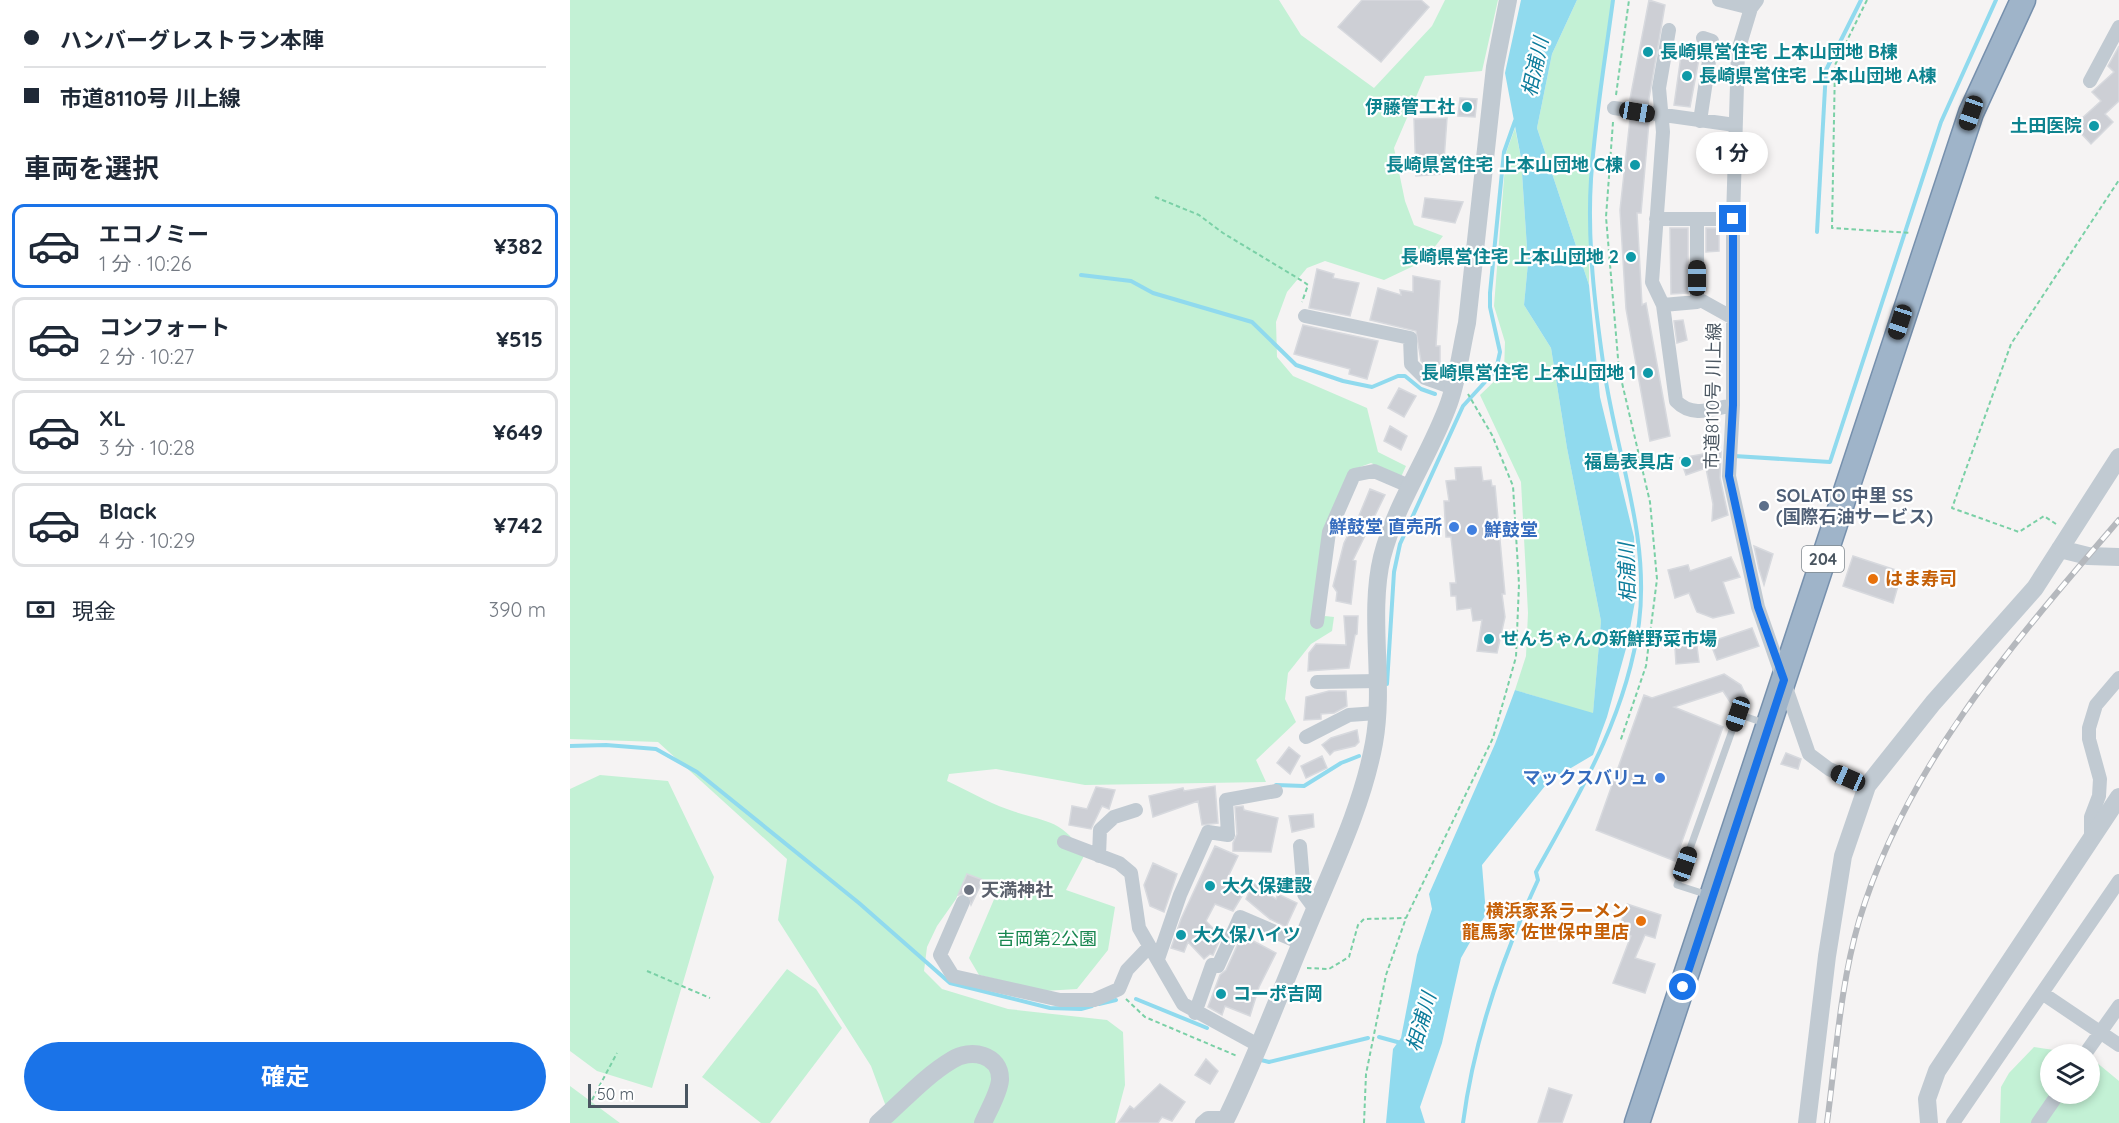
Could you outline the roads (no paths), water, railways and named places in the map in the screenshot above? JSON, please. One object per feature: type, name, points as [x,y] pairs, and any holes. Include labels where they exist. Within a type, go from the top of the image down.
[{"type":"highway","name":"204","points":[[1637,1123],[1971,113],[2023,0]]},
{"type":"street","points":[[1202,1123],[1208,1118],[1225,1120],[1346,835],[1366,777],[1374,742],[1379,681],[1378,585],[1385,548],[1409,486],[1449,403],[1453,388],[1467,323],[1495,67],[1508,0]]},
{"type":"street","points":[[1719,0],[1754,4]]},
{"type":"street","name":"市道8110号 川上線","points":[[1754,4],[1738,51],[1733,219],[1733,405],[1729,476],[1758,607],[1809,754],[1828,769],[1867,786]]},
{"type":"street","points":[[2090,81],[2119,27]]},
{"type":"street","points":[[1669,30],[1659,88],[1663,132],[1652,282],[1663,305],[1676,400],[1683,409],[1693,412],[1733,405]]},
{"type":"street","points":[[1700,121],[1712,40],[1703,38]]},
{"type":"street","points":[[1710,57],[1721,52],[1738,51]]},
{"type":"street","points":[[1614,108],[1735,125]]},
{"type":"street","points":[[1656,219],[1733,219]]},
{"type":"street","points":[[1663,305],[1697,302],[1697,220]]},
{"type":"street","points":[[1697,298],[1733,318]]},
{"type":"street","points":[[1305,316],[1410,338],[1411,364],[1425,378],[1453,388]]},
{"type":"street","points":[[1807,1123],[1827,957],[1843,856],[1867,786],[1933,703],[2035,588],[2119,457]]},
{"type":"street","points":[[1333,612],[1318,615],[1329,532],[1354,475],[1374,471],[1409,486]]},
{"type":"street","points":[[2060,549],[2088,556],[2119,557]]},
{"type":"street","points":[[2091,838],[2091,817],[2099,796],[2100,779],[2089,739],[2089,728],[2096,705],[2119,678]]},
{"type":"street","points":[[1317,681],[1379,681]]},
{"type":"street","points":[[1306,737],[1349,715],[1377,713]]},
{"type":"street","points":[[1158,959],[1180,895],[1208,832],[1228,835],[1226,800],[1276,791]]},
{"type":"street","points":[[1929,1123],[1927,1100],[1937,1071],[2118,800]]},
{"type":"street","points":[[1099,856],[1100,830],[1114,817],[1136,810]]},
{"type":"street","points":[[1064,842],[1119,863],[1131,873],[1139,928],[1183,1004],[1254,1054]]},
{"type":"street","points":[[1299,846],[1304,894],[1315,909]]},
{"type":"street","points":[[1953,1123],[2119,881]]},
{"type":"street","points":[[963,902],[940,955],[953,976],[1060,1000],[1094,1000],[1119,989],[1127,970],[1149,947]]},
{"type":"street","points":[[1195,1013],[1212,965],[1218,966],[1240,917],[1301,943]]},
{"type":"street","points":[[2042,993],[2119,1045]]},
{"type":"street","points":[[2092,1044],[2119,1006]]},
{"type":"street","points":[[878,1123],[933,1073],[953,1058],[969,1054],[981,1054],[991,1059],[1000,1080],[983,1123]]},
{"type":"street","points":[[2038,1123],[2051,1104]]},
{"type":"lane","points":[[1713,897],[1677,885],[1738,714],[1769,724]]},
{"type":"water","name":"相浦川","points":[[1521,0],[1577,0],[1552,54],[1537,128],[1589,285],[1600,397],[1634,537],[1636,596],[1627,645],[1607,717],[1593,755],[1549,781],[1482,865],[1486,914],[1461,958],[1442,1043],[1420,1107],[1425,1123],[1386,1123],[1393,1049],[1401,1038],[1417,955],[1432,909],[1429,894],[1495,744],[1515,690],[1593,713],[1601,621],[1567,448],[1551,348],[1524,305],[1528,263],[1521,158],[1505,73]]},
{"type":"waterway","name":"相浦川","points":[[1463,1123],[1474,1060],[1501,969],[1538,880],[1536,872],[1585,782],[1613,721],[1633,657],[1639,623],[1641,590],[1636,526],[1609,401],[1591,250],[1590,203],[1593,157],[1613,0]]},
{"type":"waterway","points":[[1817,232],[1826,70],[1861,0]]},
{"type":"waterway","points":[[1734,456],[1830,462],[1941,122],[1996,0]]},
{"type":"waterway","points":[[1387,684],[1394,572],[1400,544],[1463,406],[1496,370],[1500,352],[1490,307],[1490,293],[1504,152],[1515,121]]},
{"type":"waterway","points":[[1081,275],[1131,281],[1153,293],[1252,322],[1296,365],[1343,381],[1372,387],[1398,376],[1405,376],[1421,389],[1435,394]]},
{"type":"waterway","points":[[570,746],[606,745],[656,749],[697,772],[859,903],[950,983],[1050,1008],[1081,1009],[1092,1006]]},
{"type":"waterway","points":[[1276,785],[1304,786],[1341,763],[1359,756]]},
{"type":"waterway","points":[[1136,999],[1207,1028]]},
{"type":"waterway","points":[[1099,1004],[1116,1000]]},
{"type":"waterway","name":"相浦川","points":[[1379,1037],[1401,1043]]},
{"type":"waterway","points":[[1261,1060],[1269,1062],[1368,1038]]},
{"type":"railway","points":[[1827,1123],[1839,1021],[1847,971],[1859,921],[1879,864],[1905,810],[1934,758],[2003,659],[2119,520]]},
{"type":"place","name":"長崎県営住宅 上本山団地 B棟","points":[[1648,52]]},
{"type":"place","name":"長崎県営住宅 上本山団地 A棟","points":[[1687,76]]},
{"type":"place","name":"伊藤管工社","points":[[1467,107]]},
{"type":"place","name":"土田医院","points":[[2094,126]]},
{"type":"place","name":"長崎県営住宅 上本山団地 C棟","points":[[1635,165]]},
{"type":"place","name":"長崎県営住宅 上本山団地 2","points":[[1631,257]]},
{"type":"place","name":"長崎県営住宅 上本山団地 1","points":[[1648,373]]},
{"type":"place","name":"福島表具店","points":[[1686,462]]},
{"type":"place","name":"SOLATO 中里 SS (国際石油サービス)","points":[[1764,506]]},
{"type":"place","name":"鮮鼓堂 直売所","points":[[1454,527]]},
{"type":"place","name":"鮮鼓堂","points":[[1472,530]]},
{"type":"place","name":"はま寿司","points":[[1873,579]]},
{"type":"place","name":"せんちゃんの新鮮野菜市場","points":[[1489,639]]},
{"type":"place","name":"マックスバリュ","points":[[1660,778]]},
{"type":"place","name":"大久保建設","points":[[1210,886]]},
{"type":"place","name":"天満神社","points":[[969,890]]},
{"type":"place","name":"横浜家系ラーメン 龍馬家 佐世保中里店","points":[[1641,921]]},
{"type":"place","name":"大久保ハイツ","points":[[1181,935]]},
{"type":"place","name":"コーポ吉岡","points":[[1221,994]]},
{"type":"park label","name":"吉岡第2公園","points":[[1047,939]]}]
